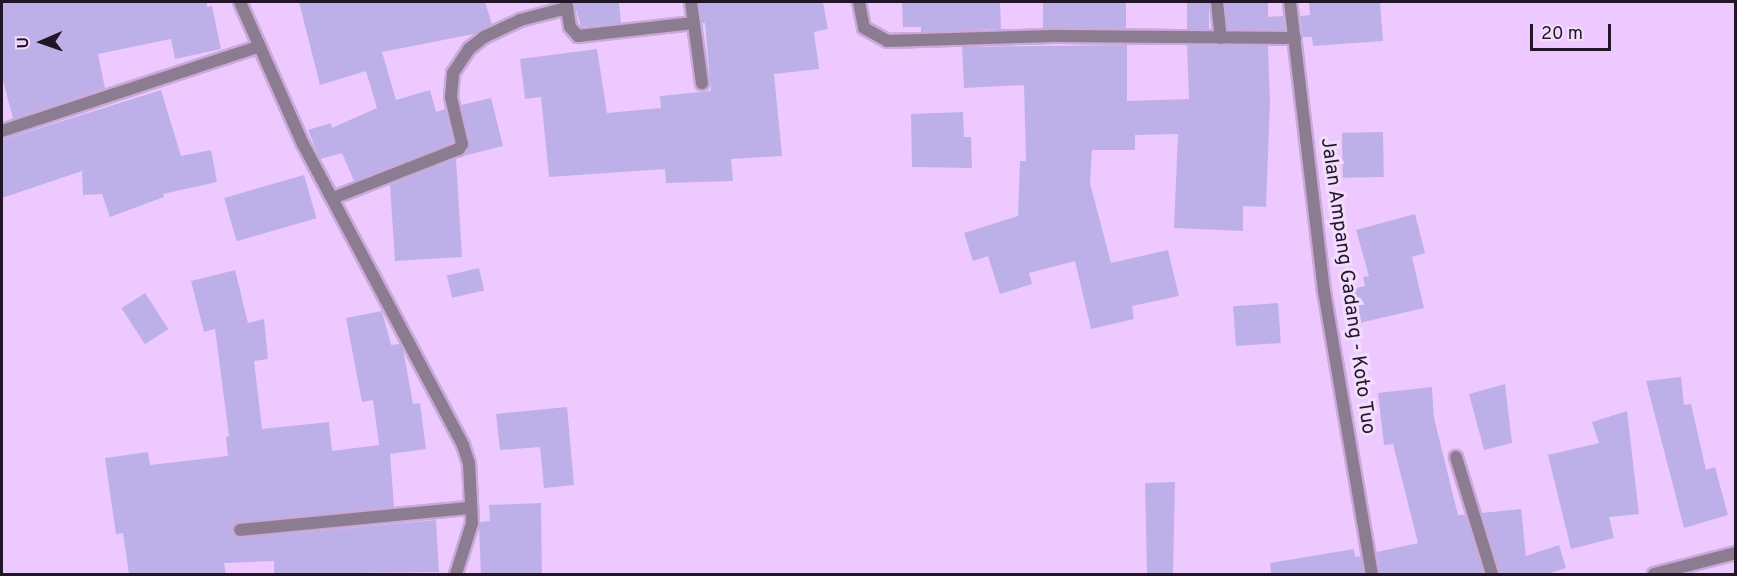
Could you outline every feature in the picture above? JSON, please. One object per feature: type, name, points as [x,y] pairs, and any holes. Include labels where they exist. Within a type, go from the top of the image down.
[{"type":"street","points":[[240,2],[303,144],[463,445],[469,464],[472,523],[456,574]]},
{"type":"street","points":[[691,2],[702,83]]},
{"type":"street","points":[[859,2],[864,28],[886,41],[1060,36],[1295,38]]},
{"type":"street","points":[[1217,2],[1221,38]]},
{"type":"street","name":"Jalan Ampang Gadang - Koto Tuo","points":[[1290,2],[1324,291],[1372,574]]},
{"type":"street","points":[[333,198],[459,149],[462,144],[452,97],[453,73],[469,50],[484,37],[520,20],[566,4],[570,27],[578,36],[693,23]]},
{"type":"street","points":[[2,131],[258,46]]},
{"type":"street","points":[[1456,457],[1492,574]]},
{"type":"street","points":[[240,530],[470,508]]},
{"type":"street","points":[[1657,574],[1736,553]]},
{"type":"building","points":[[2,2],[207,2],[207,7],[212,6],[221,49],[175,59],[171,39],[98,54],[105,88],[13,119],[2,76]]},
{"type":"building","points":[[299,2],[485,2],[492,24],[474,34],[382,52],[396,100],[430,90],[436,112],[445,109],[453,142],[354,181],[342,153],[320,159],[308,130],[331,123],[332,128],[377,108],[366,71],[320,85]]},
{"type":"building","points":[[574,2],[619,2],[621,23],[581,27]]},
{"type":"building","points":[[699,2],[823,2],[828,29],[814,32],[819,69],[774,74],[782,156],[731,159],[733,181],[666,183],[665,169],[549,177],[541,97],[525,99],[520,59],[597,49],[607,113],[661,108],[660,96],[711,91],[705,23],[702,23]]},
{"type":"building","points":[[902,2],[1000,2],[1001,29],[921,32],[921,27],[903,27]]},
{"type":"building","points":[[1043,2],[1126,2],[1126,28],[1043,28]]},
{"type":"building","points":[[1187,2],[1209,2],[1209,29],[1187,29]]},
{"type":"building","points":[[1225,2],[1268,2],[1268,17],[1283,16],[1285,30],[1228,29]]},
{"type":"building","points":[[1309,2],[1380,2],[1383,41],[1313,46],[1312,37],[1303,37],[1300,16],[1310,15]]},
{"type":"building","points":[[1127,45],[1127,101],[1189,99],[1187,45],[1268,46],[1270,102],[1266,207],[1243,206],[1243,231],[1174,228],[1178,134],[1135,135],[1135,150],[1092,150],[1090,183],[1111,263],[1168,250],[1179,296],[1132,306],[1134,319],[1091,329],[1075,261],[1029,273],[1032,284],[1000,294],[988,256],[973,261],[964,233],[1018,216],[1020,161],[1026,161],[1024,85],[964,88],[962,47]]},
{"type":"building","points":[[161,90],[181,156],[211,150],[217,182],[163,194],[164,197],[110,217],[102,194],[83,195],[82,171],[2,198],[2,140]]},
{"type":"building","points":[[491,98],[503,146],[463,156],[470,143],[461,105]]},
{"type":"building","points":[[963,112],[964,137],[971,137],[972,168],[912,167],[911,114]]},
{"type":"building","points":[[1383,132],[1384,177],[1343,178],[1342,133]]},
{"type":"building","points":[[456,159],[462,257],[395,261],[390,185]]},
{"type":"building","points":[[304,175],[316,218],[237,241],[224,198]]},
{"type":"building","points":[[1415,214],[1425,253],[1412,257],[1424,308],[1351,325],[1343,291],[1365,286],[1363,277],[1369,276],[1356,230]]},
{"type":"building","points":[[479,268],[484,290],[452,298],[447,275]]},
{"type":"building","points":[[235,270],[248,323],[264,319],[268,359],[254,361],[262,429],[329,422],[332,451],[379,445],[373,400],[362,402],[346,318],[382,311],[391,345],[400,344],[403,349],[413,404],[420,403],[426,449],[390,454],[394,507],[239,522],[233,526],[233,534],[241,538],[436,520],[439,572],[274,574],[274,561],[224,563],[226,574],[129,574],[123,533],[116,534],[105,458],[148,452],[150,465],[228,456],[226,437],[229,436],[215,329],[204,332],[191,281]]},
{"type":"building","points":[[145,293],[168,329],[145,344],[122,308]]},
{"type":"building","points":[[1278,303],[1281,343],[1236,346],[1233,306]]},
{"type":"building","points":[[1681,377],[1684,405],[1691,404],[1706,470],[1715,467],[1728,515],[1684,528],[1646,381]]},
{"type":"building","points":[[1505,384],[1512,443],[1484,450],[1469,394]]},
{"type":"building","points":[[1432,387],[1434,418],[1458,515],[1465,515],[1484,574],[1380,574],[1377,552],[1418,543],[1393,444],[1384,445],[1378,393]]},
{"type":"building","points":[[567,407],[574,485],[544,488],[540,447],[500,450],[496,414]]},
{"type":"building","points":[[1627,411],[1639,514],[1609,517],[1614,538],[1571,549],[1548,455],[1599,443],[1592,422]]},
{"type":"building","points":[[1175,482],[1173,574],[1147,574],[1145,483]]},
{"type":"building","points":[[541,503],[542,574],[481,574],[479,527],[480,522],[490,521],[489,505]]},
{"type":"building","points":[[1521,509],[1526,556],[1559,545],[1566,568],[1547,574],[1500,574],[1482,513]]},
{"type":"building","points":[[1354,549],[1355,557],[1361,556],[1364,574],[1271,574],[1270,563]]}]
